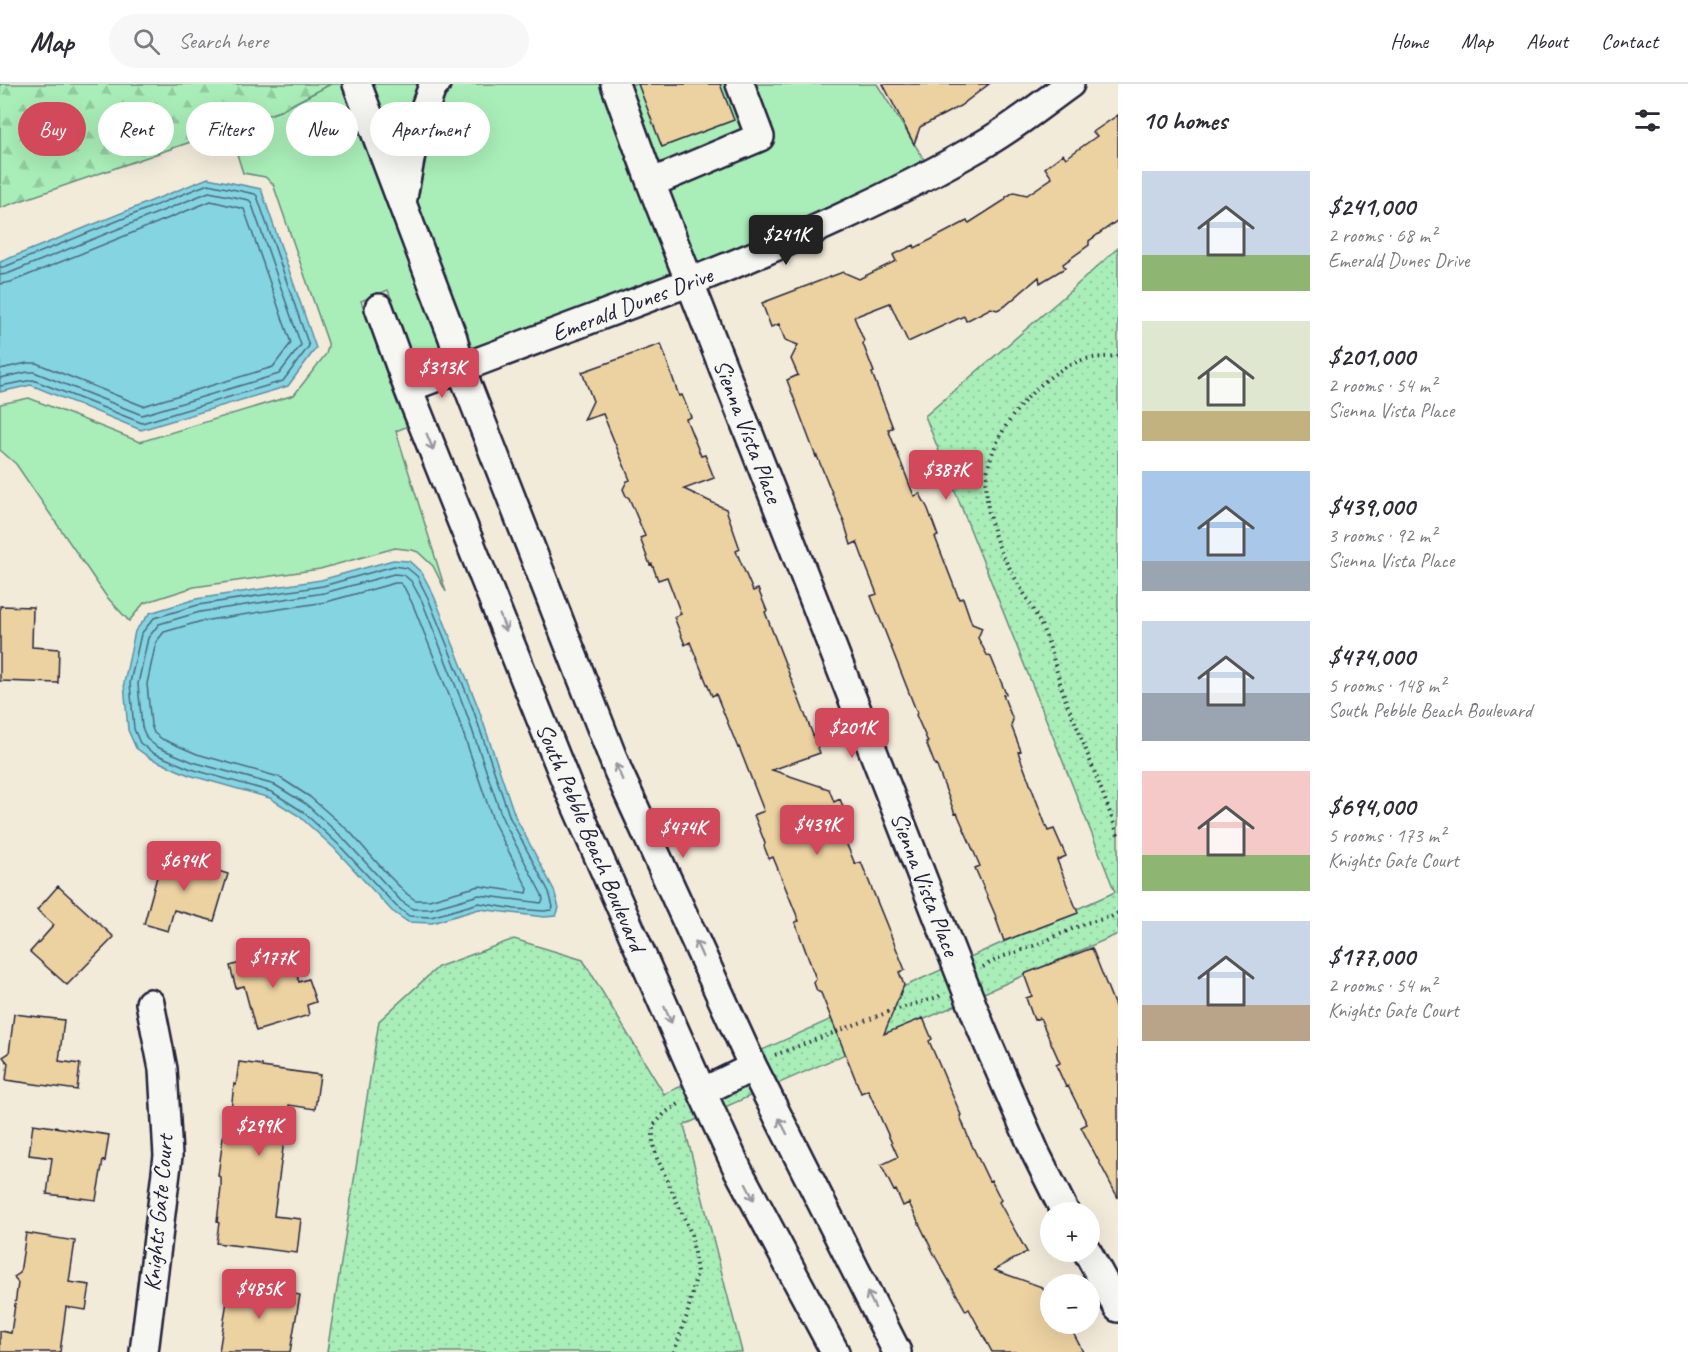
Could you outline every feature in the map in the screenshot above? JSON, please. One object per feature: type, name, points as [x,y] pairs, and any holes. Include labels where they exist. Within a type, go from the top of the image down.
[{"type":"street","points":[[357,84],[453,338],[461,369],[618,771],[753,1067],[897,1352]]},
{"type":"street","points":[[402,203],[414,138],[432,88],[436,84]]},
{"type":"street","name":"Sienna Vista Place","points":[[615,84],[651,183],[978,1020],[1036,1154],[1060,1202]]},
{"type":"street","points":[[651,183],[760,137],[740,84]]},
{"type":"street","name":"Emerald Dunes Drive","points":[[408,388],[690,282],[893,193],[986,143],[1070,84]]},
{"type":"street","name":"South Pebble Beach Boulevard","points":[[379,308],[408,388],[570,792],[738,1170],[835,1352]]},
{"type":"street","name":"Knights Gate Court","points":[[144,1352],[168,1156],[163,1069],[150,1003]]},
{"type":"street","points":[[702,1092],[753,1067]]},
{"type":"street","points":[[1092,1262],[1118,1308]]},
{"type":"path","points":[[1118,356],[1099,357],[1073,364],[1050,378],[1026,398],[1016,410],[990,459],[986,491],[988,511],[1000,551],[1030,602],[1044,633],[1064,695],[1118,835]]},
{"type":"path","points":[[979,969],[1001,957],[1031,947],[1086,923],[1118,913]]},
{"type":"path","points":[[753,1067],[776,1054],[891,1011],[938,997],[945,992]]},
{"type":"path","points":[[674,1352],[687,1315],[697,1272],[691,1233],[652,1144],[653,1126],[666,1112],[702,1092]]},
{"type":"green space","points":[[0,84],[331,84],[297,102],[286,102],[286,108],[274,113],[274,102],[186,102],[186,144],[174,148],[174,102],[98,102],[98,156],[150,156],[0,208]]},
{"type":"green space","points":[[331,84],[877,84],[925,161],[837,205],[716,258],[417,370],[388,290],[361,301],[398,405],[408,426],[396,431],[446,592],[433,566],[418,552],[395,548],[320,569],[194,587],[144,603],[129,621],[106,596],[16,464],[0,450],[0,404],[29,398],[140,442],[294,395],[326,354],[328,343],[273,184],[265,177],[243,173],[238,156],[274,156],[274,113],[286,108],[286,156],[358,156],[358,102],[297,102]]},
{"type":"green space","points":[[1118,248],[1118,934],[684,1125],[742,1352],[327,1352],[379,1021],[438,967],[514,939],[583,960],[664,1094],[1115,892],[925,416]]},
{"type":"water","points":[[208,178],[261,189],[316,348],[288,386],[141,430],[31,385],[0,392],[0,262]]},
{"type":"water","points":[[393,560],[409,561],[422,573],[434,596],[478,707],[515,816],[554,890],[559,908],[556,916],[544,917],[479,909],[432,923],[408,922],[392,911],[334,848],[299,816],[270,798],[189,775],[150,758],[136,748],[128,730],[124,683],[135,631],[150,613],[196,599],[321,580]]},
{"type":"building","points":[[638,84],[720,84],[734,120],[662,147]]},
{"type":"building","points":[[883,84],[989,84],[960,106],[920,127],[914,144]]},
{"type":"building","points":[[1118,115],[1118,220],[1063,264],[1065,268],[1040,283],[1039,277],[997,310],[991,308],[966,321],[964,316],[908,342],[890,303],[854,317],[893,428],[888,429],[914,496],[920,494],[928,509],[938,536],[935,537],[959,599],[963,598],[972,624],[982,628],[978,638],[987,655],[991,657],[1006,694],[1003,695],[1013,720],[1011,725],[1021,751],[1018,752],[1048,831],[1054,829],[1066,856],[1057,860],[1078,913],[1004,941],[975,868],[980,866],[935,765],[871,596],[877,594],[857,542],[851,545],[787,380],[798,375],[791,359],[798,345],[785,340],[779,324],[771,327],[762,303],[843,272],[859,279],[896,261],[893,255],[914,245],[915,248],[967,221],[969,223],[1014,192],[1027,195],[1052,178],[1045,168],[1063,154],[1066,158],[1097,136],[1093,132]]},
{"type":"building","points":[[661,344],[679,396],[682,395],[691,417],[686,419],[701,456],[705,455],[714,478],[684,489],[726,509],[740,549],[736,551],[753,591],[758,589],[820,753],[772,770],[829,789],[834,802],[840,799],[849,822],[839,826],[855,864],[861,862],[905,970],[899,972],[904,985],[884,1034],[923,1018],[932,1039],[929,1041],[969,1139],[989,1181],[991,1180],[1001,1200],[999,1202],[1027,1252],[994,1270],[1040,1286],[1040,1334],[1074,1334],[1083,1352],[992,1352],[969,1309],[966,1311],[936,1258],[909,1203],[903,1206],[896,1190],[894,1191],[881,1165],[898,1157],[868,1090],[861,1093],[821,993],[817,991],[814,983],[816,979],[795,922],[799,921],[773,857],[769,859],[754,815],[764,811],[716,694],[712,696],[690,642],[685,645],[674,617],[681,614],[667,577],[658,580],[652,564],[650,565],[640,538],[645,536],[623,489],[630,480],[603,414],[584,420],[593,401],[582,372]]},
{"type":"building","points":[[0,606],[33,607],[32,647],[59,649],[58,683],[0,681]]},
{"type":"building","points":[[163,855],[179,859],[186,856],[189,862],[228,874],[214,921],[174,910],[168,931],[144,924]]},
{"type":"building","points":[[58,886],[114,937],[67,985],[30,952],[54,925],[37,910]]},
{"type":"building","points":[[289,948],[299,982],[308,979],[316,1002],[307,1005],[309,1015],[256,1031],[244,986],[236,988],[230,966]]},
{"type":"building","points":[[1092,948],[1118,1014],[1118,1198],[1081,1127],[1087,1124],[1056,1065],[1060,1063],[1040,1018],[1034,1020],[1026,998],[1032,996],[1024,974]]},
{"type":"building","points":[[14,1014],[64,1020],[59,1061],[80,1064],[77,1090],[6,1080],[8,1063],[3,1057],[9,1053]]},
{"type":"building","points":[[239,1062],[320,1075],[315,1109],[289,1105],[274,1216],[301,1219],[297,1253],[216,1243],[221,1188],[221,1177],[218,1176],[224,1130],[227,1130],[230,1119]]},
{"type":"building","points":[[33,1124],[109,1135],[96,1200],[47,1194],[52,1158],[29,1155]]},
{"type":"building","points":[[26,1233],[75,1241],[69,1282],[90,1285],[86,1310],[66,1307],[60,1352],[0,1352],[0,1331],[11,1333],[18,1283],[14,1277],[20,1273]]},
{"type":"building","points":[[230,1282],[300,1295],[290,1352],[219,1352]]}]
